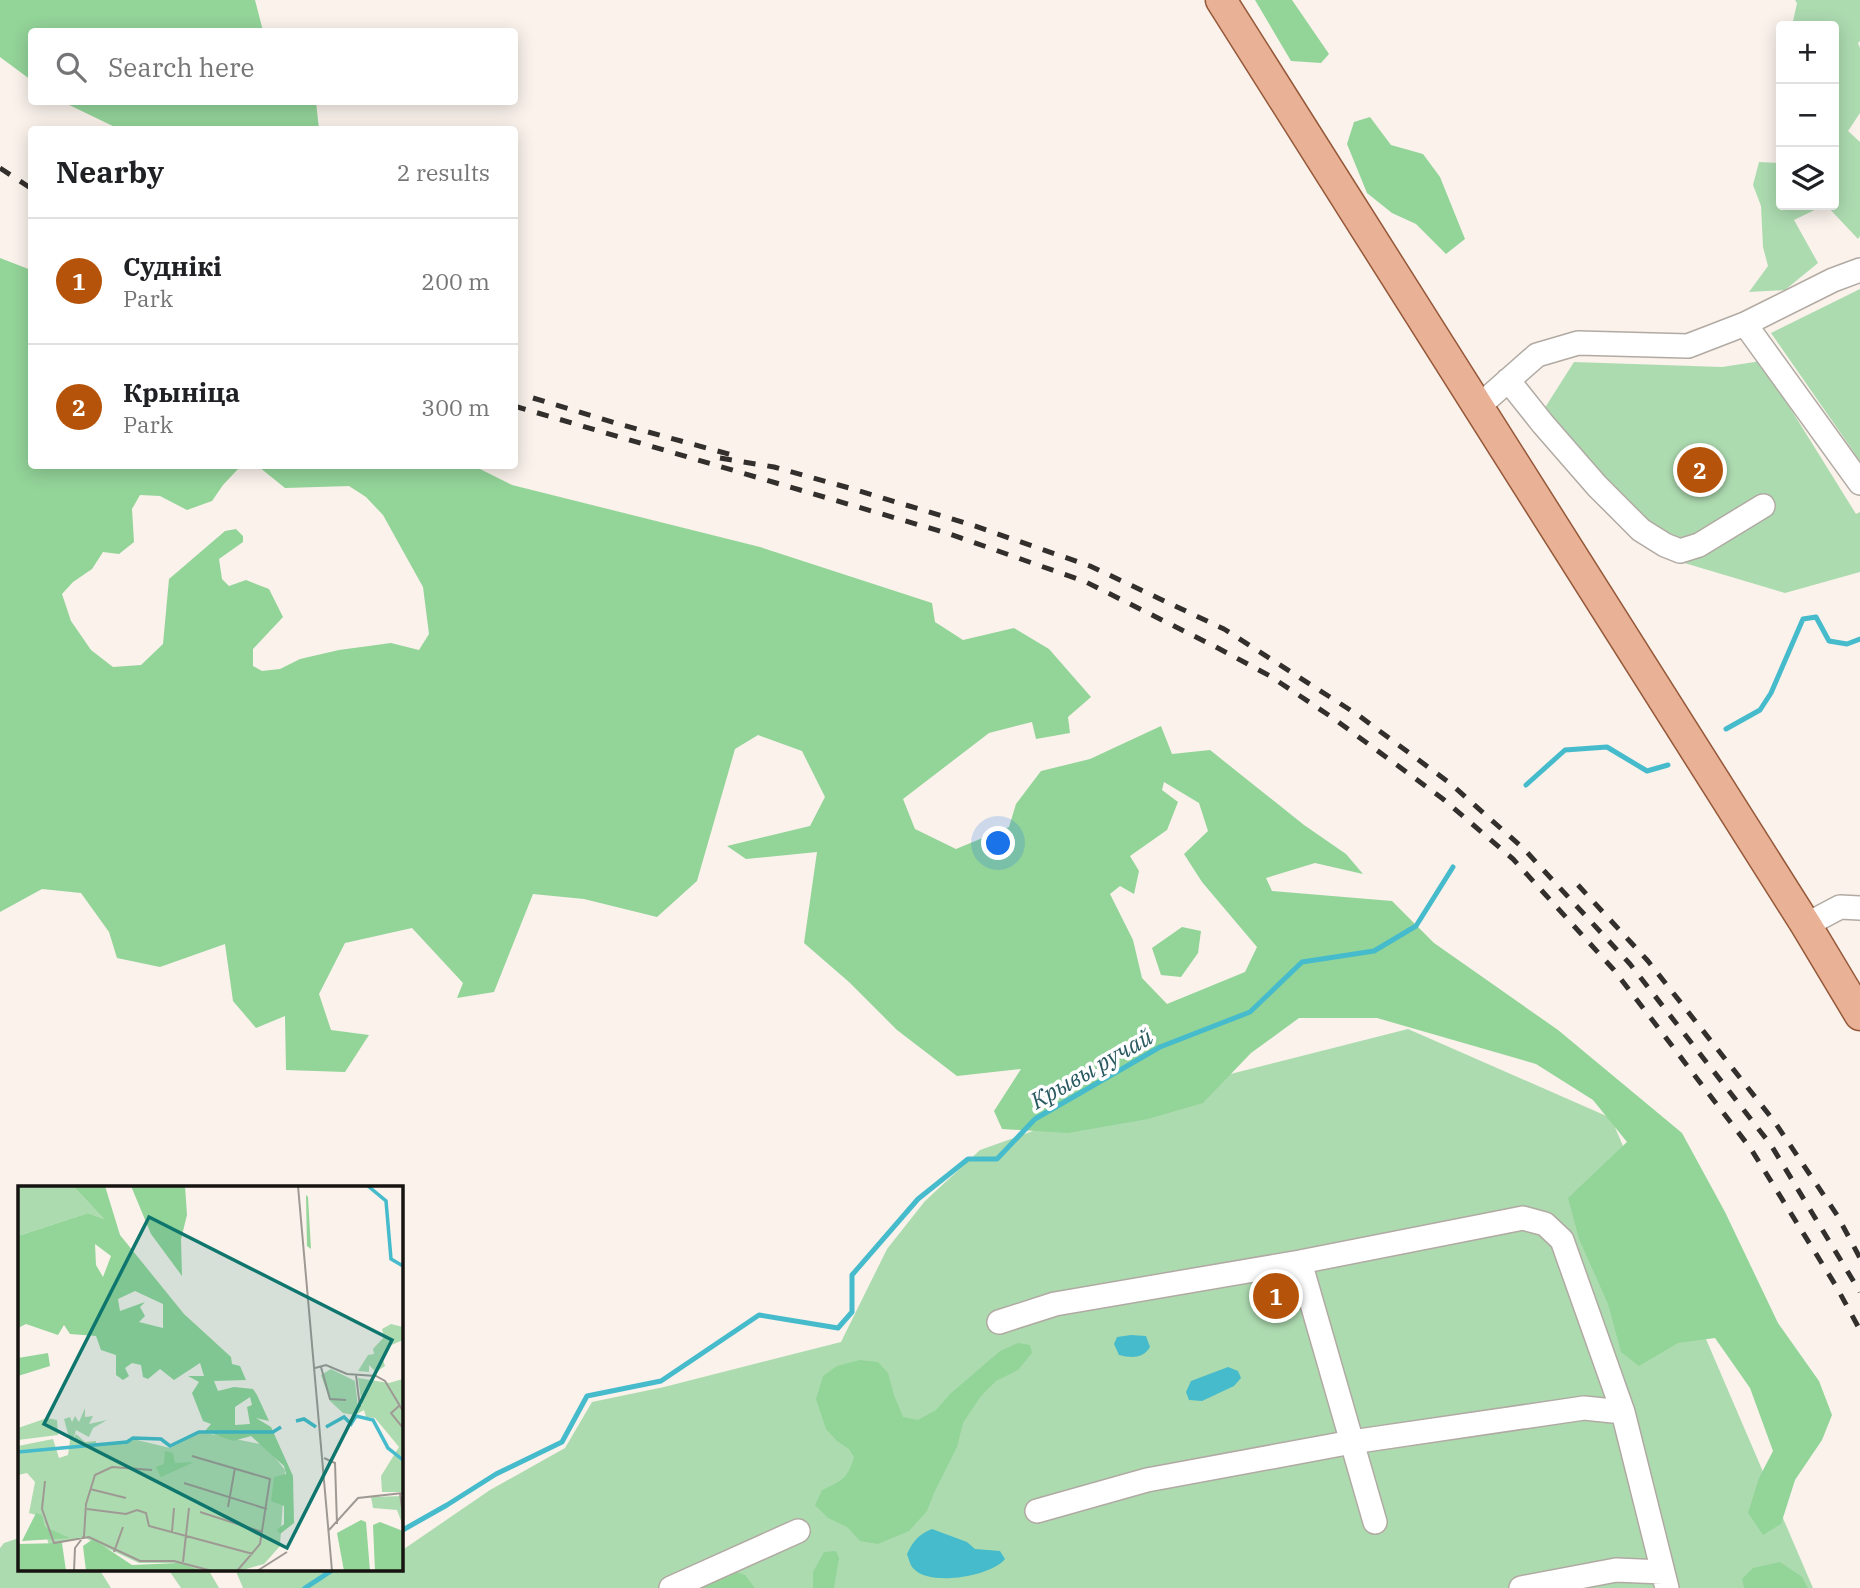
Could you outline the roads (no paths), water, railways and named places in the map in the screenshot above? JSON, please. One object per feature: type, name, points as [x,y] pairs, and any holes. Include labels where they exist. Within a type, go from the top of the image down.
[{"type":"main road","points":[[1221,0],[1807,925],[1860,1014]]},
{"type":"street","points":[[1478,407],[1537,355],[1578,342],[1688,346],[1745,324],[1833,280],[1860,270]]},
{"type":"street","points":[[1745,324],[1860,483]]},
{"type":"street","points":[[1508,380],[1597,486],[1641,530],[1665,545],[1680,551],[1699,545],[1763,506]]},
{"type":"street","points":[[1807,925],[1840,907],[1860,908]]},
{"type":"street","points":[[999,1322],[1055,1304],[1300,1262],[1524,1219],[1545,1224],[1562,1240],[1623,1412],[1665,1580],[1616,1570],[1521,1588]]},
{"type":"street","points":[[1300,1262],[1375,1522]]},
{"type":"street","points":[[1037,1511],[1147,1480],[1352,1442],[1584,1408],[1623,1412]]},
{"type":"street","points":[[671,1588],[798,1531]]},
{"type":"water","points":[[1146,1336],[1150,1347],[1144,1354],[1136,1357],[1119,1355],[1114,1344],[1117,1337]]},
{"type":"water","points":[[1228,1367],[1238,1371],[1241,1378],[1234,1386],[1202,1401],[1189,1400],[1186,1392],[1191,1381]]},
{"type":"water","points":[[932,1529],[967,1542],[975,1549],[1000,1551],[1005,1559],[988,1570],[961,1577],[933,1577],[922,1574],[913,1568],[907,1554],[917,1538]]},
{"type":"waterway","name":"Крывы ручай","points":[[1726,729],[1760,710],[1771,693],[1803,619],[1816,617],[1829,641],[1847,644],[1860,639]]},
{"type":"waterway","name":"Крывы ручай","points":[[1526,785],[1565,750],[1607,747],[1647,771],[1668,765]]},
{"type":"waterway","name":"Крывы ручай","points":[[402,1530],[496,1474],[562,1442],[587,1396],[661,1381],[759,1315],[838,1328],[852,1312],[852,1275],[918,1199],[968,1159],[997,1159],[1035,1119],[1160,1047],[1250,1012],[1302,962],[1374,951],[1416,926],[1453,867]]},
{"type":"waterway","name":"Крывы ручай","points":[[305,1588],[332,1570]]},
{"type":"railway","points":[[0,168],[28,186]]},
{"type":"railway","points":[[533,398],[732,455]]},
{"type":"railway","points":[[518,407],[950,534],[1086,582],[1270,676],[1333,718],[1443,799],[1513,859],[1614,970],[1751,1149],[1836,1286],[1860,1330]]},
{"type":"railway","points":[[720,458],[774,467],[853,489],[972,525],[1090,566],[1224,629],[1358,715],[1451,784],[1524,849],[1630,964],[1771,1145],[1860,1292]]},
{"type":"railway","points":[[1578,885],[1648,961],[1774,1121],[1837,1215],[1860,1258]]},
{"type":"place","name":"Крыніца","points":[[1700,470]]},
{"type":"place","name":"Суднікі","points":[[1276,1296]]}]
